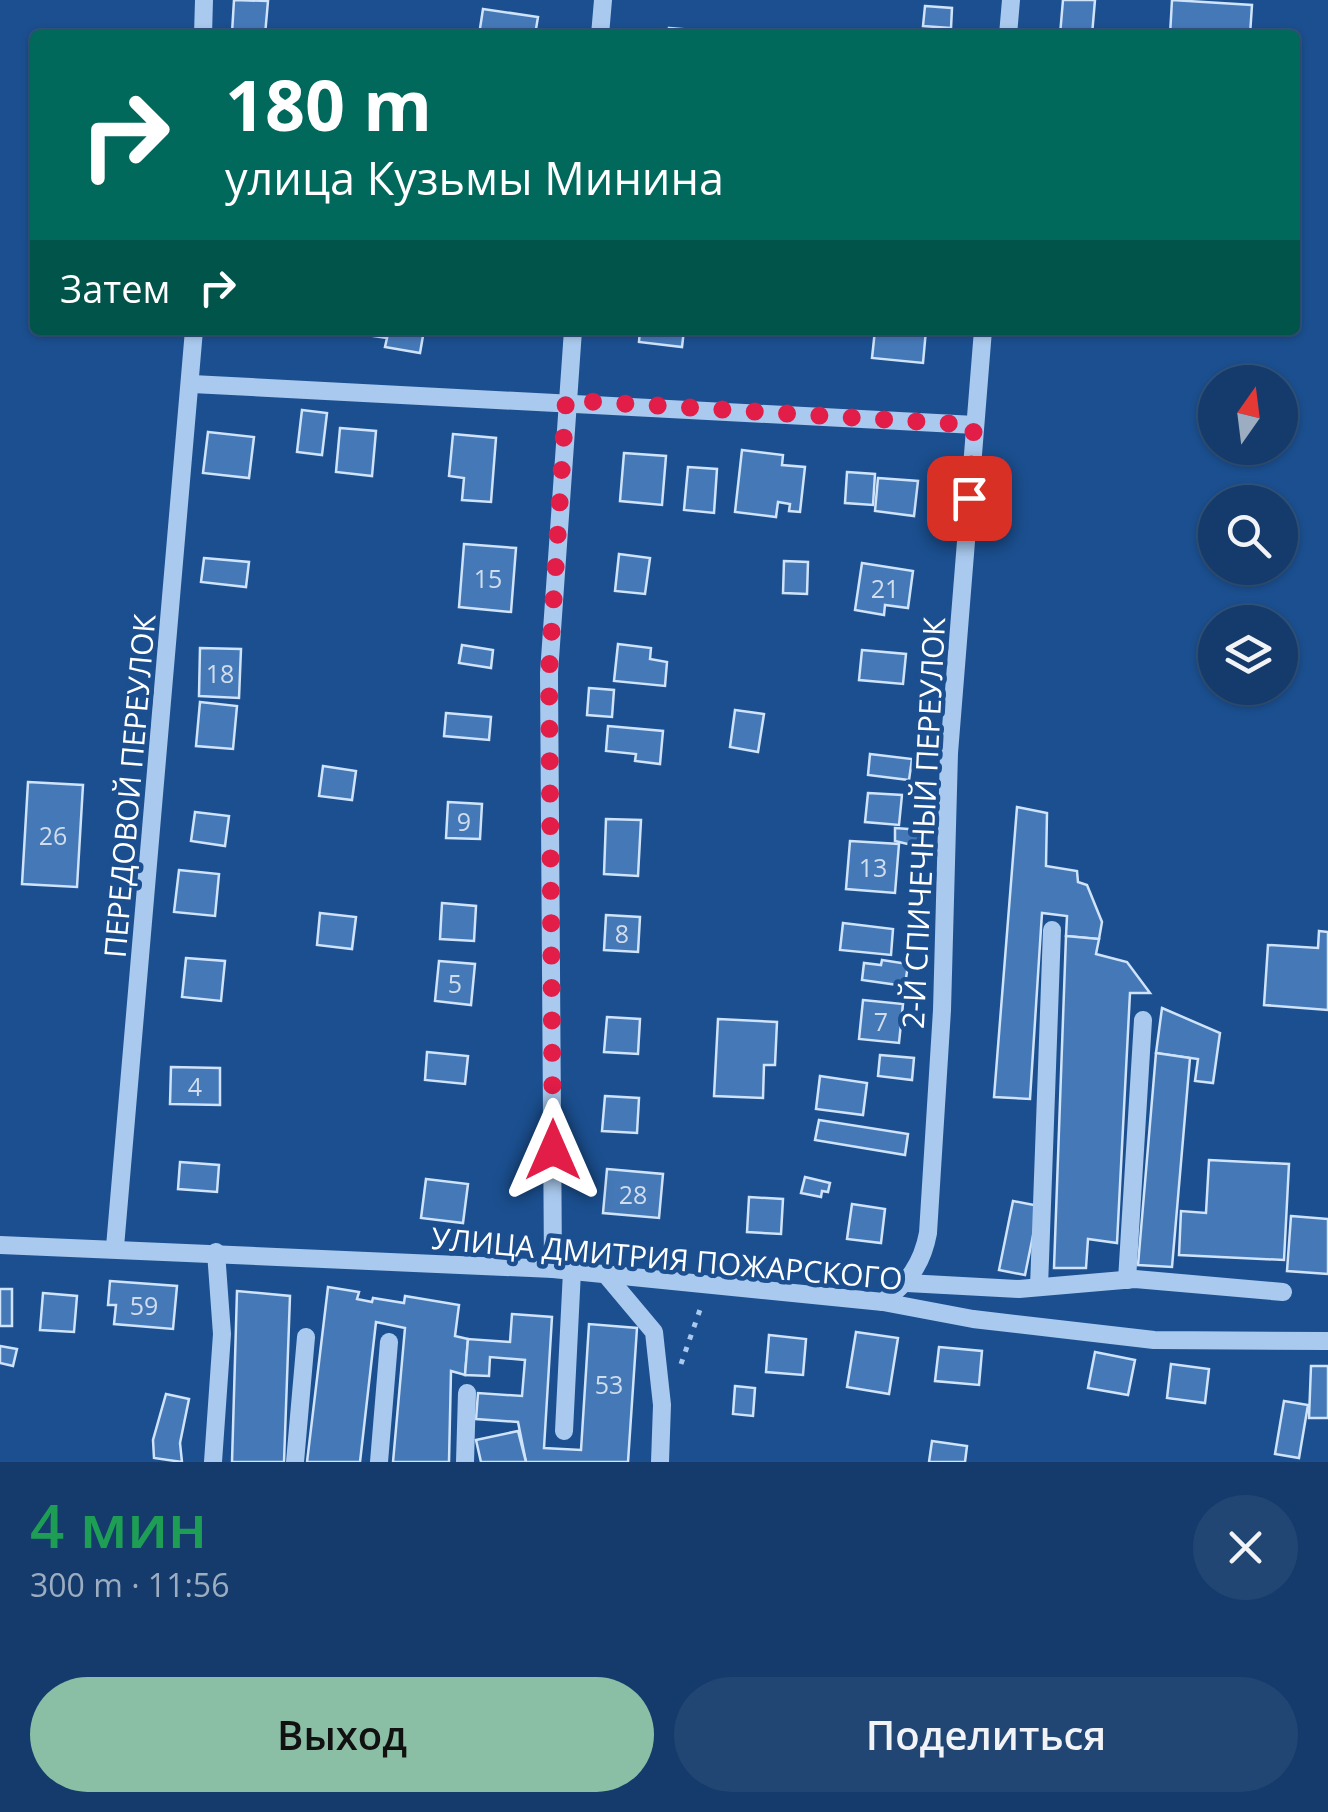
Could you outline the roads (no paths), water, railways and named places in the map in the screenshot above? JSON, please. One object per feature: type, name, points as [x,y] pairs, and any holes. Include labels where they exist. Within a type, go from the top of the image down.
[{"type":"street","points":[[203,30],[204,0]]},
{"type":"street","points":[[600,30],[603,0]]},
{"type":"street","points":[[1008,30],[1011,0]]},
{"type":"street","name":"ПЕРЕДОВОЙ ПЕРЕУЛОК","points":[[115,1247],[194,335]]},
{"type":"street","points":[[564,1431],[549,673],[572,335]]},
{"type":"street","name":"2-Й СПИЧЕЧНЫЙ ПЕРЕУЛОК","points":[[883,1302],[907,1283],[924,1252],[928,1233],[942,1010],[949,753],[983,335]]},
{"type":"street","points":[[192,384],[566,400],[974,425]]},
{"type":"street","points":[[1039,1287],[1052,930]]},
{"type":"street","points":[[1127,1280],[1144,1020]]},
{"type":"street","name":"УЛИЦА ДМИТРИЯ ПОЖАРСКОГО","points":[[0,1244],[562,1270],[883,1302],[973,1319],[1137,1338],[1328,1341]]},
{"type":"street","points":[[213,1462],[222,1334],[216,1252]]},
{"type":"street","points":[[607,1276],[654,1332],[662,1405],[660,1462]]},
{"type":"street","points":[[907,1283],[970,1289],[1127,1280],[1283,1292]]},
{"type":"street","points":[[296,1462],[306,1337]]},
{"type":"street","points":[[379,1462],[389,1342]]},
{"type":"street","points":[[465,1462],[466,1393]]}]
